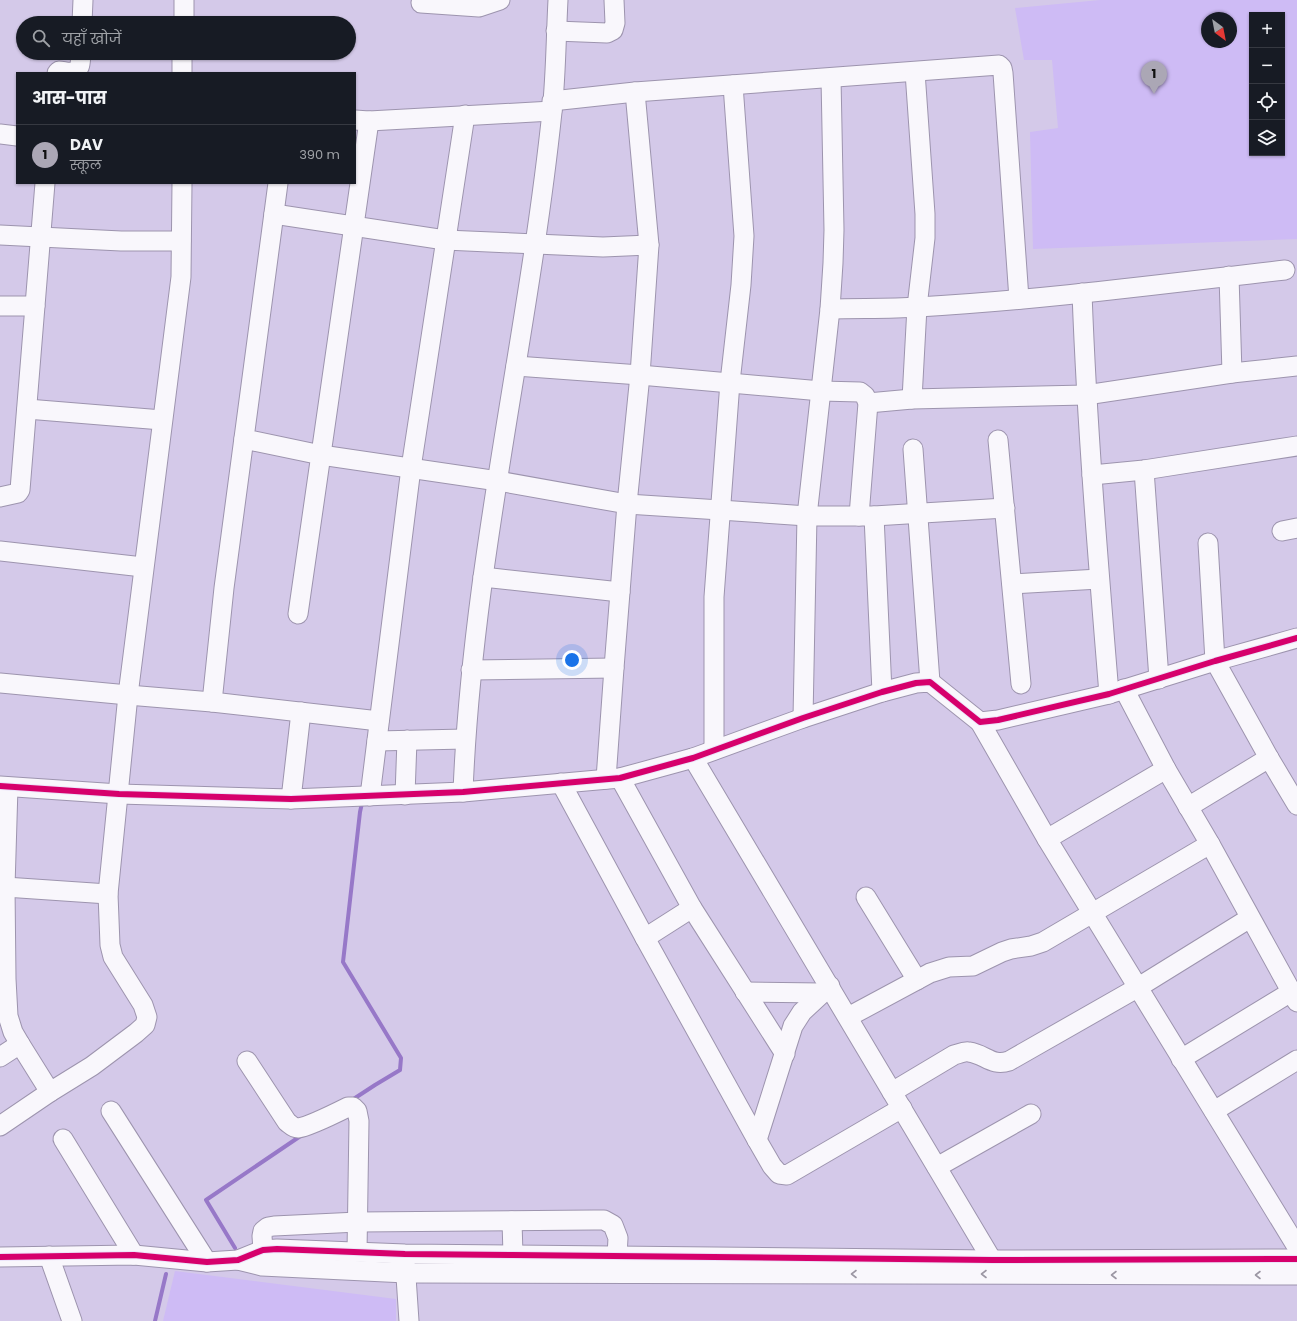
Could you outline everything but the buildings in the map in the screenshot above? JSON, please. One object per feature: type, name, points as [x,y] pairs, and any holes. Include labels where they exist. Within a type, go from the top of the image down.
[{"type":"street","points":[[82,16],[83,0]]},
{"type":"street","points":[[184,0],[184,16]]},
{"type":"street","points":[[421,3],[479,7],[500,0]]},
{"type":"street","points":[[463,792],[465,739],[471,670],[483,577],[534,244],[552,106],[558,0]]},
{"type":"street","points":[[556,32],[607,32],[613,30],[615,23],[614,0]]},
{"type":"street","points":[[58,72],[76,71],[80,65],[80,60]]},
{"type":"street","points":[[182,60],[182,72]]},
{"type":"street","points":[[298,614],[354,226],[362,120],[465,115],[552,106],[635,92],[999,65],[1002,68],[1018,299]]},
{"type":"street","points":[[912,399],[917,307],[924,258],[925,214],[915,72]]},
{"type":"street","points":[[803,718],[807,516],[830,309],[834,230],[831,78]]},
{"type":"street","points":[[714,750],[714,597],[730,382],[741,285],[744,236],[733,85]]},
{"type":"street","points":[[635,92],[649,245],[640,375],[627,504],[614,668],[613,778],[692,908],[785,1054]]},
{"type":"street","points":[[370,796],[411,468],[465,115]]},
{"type":"street","points":[[0,134],[16,136]]},
{"type":"street","points":[[0,497],[18,493],[20,490],[45,184]]},
{"type":"street","points":[[0,1126],[92,1066],[145,1025],[147,1016],[143,1005],[113,957],[110,945],[108,894],[128,695],[143,567],[181,277],[182,184]]},
{"type":"street","points":[[212,702],[224,588],[278,184]]},
{"type":"street","points":[[274,214],[445,240],[603,247],[649,245]]},
{"type":"street","points":[[0,235],[121,241],[181,241]]},
{"type":"street","points":[[830,309],[917,307],[1018,299],[1285,270]]},
{"type":"street","points":[[1229,276],[1232,373]]},
{"type":"street","points":[[1082,293],[1086,395],[1099,579],[1117,692],[1166,769],[1210,844],[1250,918],[1292,986],[1181,1058]]},
{"type":"street","points":[[0,306],[35,306]]},
{"type":"street","points":[[516,366],[730,382],[821,391],[860,392],[865,396],[868,402],[867,516],[882,692]]},
{"type":"street","points":[[868,402],[912,399],[1086,395],[1232,373],[1297,366]]},
{"type":"street","points":[[27,409],[162,420]]},
{"type":"street","points":[[244,439],[321,455],[498,481],[627,504],[807,516],[867,516],[1005,508]]},
{"type":"street","points":[[998,440],[1021,684]]},
{"type":"street","points":[[1092,475],[1144,470],[1297,446]]},
{"type":"street","points":[[913,449],[930,682]]},
{"type":"street","points":[[1144,470],[1159,679]]},
{"type":"street","points":[[1208,543],[1215,661],[1297,805]]},
{"type":"street","points":[[0,551],[143,567]]},
{"type":"street","points":[[483,577],[620,592]]},
{"type":"street","points":[[1012,584],[1099,579]]},
{"type":"street","points":[[980,722],[998,720],[1117,692],[1215,661],[1297,638]]},
{"type":"street","points":[[471,670],[614,668]]},
{"type":"street","points":[[50,1092],[13,1032],[8,1016],[3,979],[4,786],[118,794],[291,799],[463,792],[613,778],[693,758],[803,718],[882,692],[916,683],[930,682],[980,722],[1047,839],[1297,1247]]},
{"type":"street","points":[[0,683],[212,702],[379,721]]},
{"type":"street","points":[[291,799],[301,712]]},
{"type":"street","points":[[377,741],[465,739]]},
{"type":"street","points":[[405,795],[407,740]]},
{"type":"street","points":[[693,758],[826,990],[848,1017],[992,1260]]},
{"type":"street","points":[[1188,807],[1269,758]]},
{"type":"street","points":[[1047,839],[1166,769]]},
{"type":"street","points":[[561,783],[757,1140],[772,1166],[779,1174],[787,1175],[902,1108]]},
{"type":"street","points":[[848,1017],[917,980],[941,969],[958,966],[973,966],[1011,949],[1037,945],[1210,844]]},
{"type":"street","points":[[4,877],[108,894]]},
{"type":"street","points":[[866,897],[917,980]]},
{"type":"street","points":[[645,938],[692,908]]},
{"type":"street","points":[[892,1092],[962,1052],[969,1052],[996,1062],[1002,1063],[1009,1061],[1138,988],[1250,918]]},
{"type":"street","points":[[745,992],[826,990]]},
{"type":"street","points":[[757,1140],[793,1026],[802,1012],[826,990]]},
{"type":"street","points":[[0,1057],[20,1044]]},
{"type":"street","points":[[1214,1111],[1297,1060]]},
{"type":"street","points":[[247,1061],[287,1122],[293,1127],[298,1128],[307,1125],[348,1107],[353,1107],[357,1111],[359,1121],[357,1252]]},
{"type":"street","points":[[111,1112],[207,1262]]},
{"type":"street","points":[[937,1167],[1031,1114]]},
{"type":"street","points":[[62,1139],[134,1255]]},
{"type":"street","points":[[263,1250],[263,1231],[268,1227],[274,1226],[358,1222],[604,1220],[613,1225],[618,1238],[617,1256]]},
{"type":"street","points":[[512,1221],[513,1255]]},
{"type":"street","points":[[238,1260],[263,1250],[277,1249],[405,1254],[992,1260],[1297,1275]]},
{"type":"street","points":[[405,1254],[409,1321]]},
{"type":"street","points":[[0,1256],[134,1255],[207,1262],[238,1260],[262,1266],[406,1273],[1143,1267],[1297,1259]]},
{"type":"street","points":[[49,1256],[72,1321]]},
{"type":"shaded area","points":[[1100,0],[1297,0],[1297,239],[1033,249],[1030,132],[1058,128],[1052,60],[1024,60],[1015,8]]},
{"type":"shaded area","points":[[175,1271],[396,1299],[396,1321],[163,1321]]},
{"type":"waterway","points":[[352,1100],[400,1070],[401,1058],[343,962],[362,803]]},
{"type":"waterway","points":[[235,1248],[206,1200],[302,1135]]},
{"type":"waterway","points":[[155,1321],[166,1274]]},
{"type":"cycle path","points":[[0,786],[119,794],[291,799],[463,792],[620,778],[693,758],[803,718],[882,692],[916,683],[930,682],[980,722],[998,720],[1109,694],[1215,661],[1297,638]]},
{"type":"cycle path","points":[[0,1257],[134,1255],[207,1262],[238,1260],[263,1250],[277,1249],[405,1254],[992,1260],[1297,1259]]},
{"type":"place","name":"DAV","points":[[1154,94]]}]
